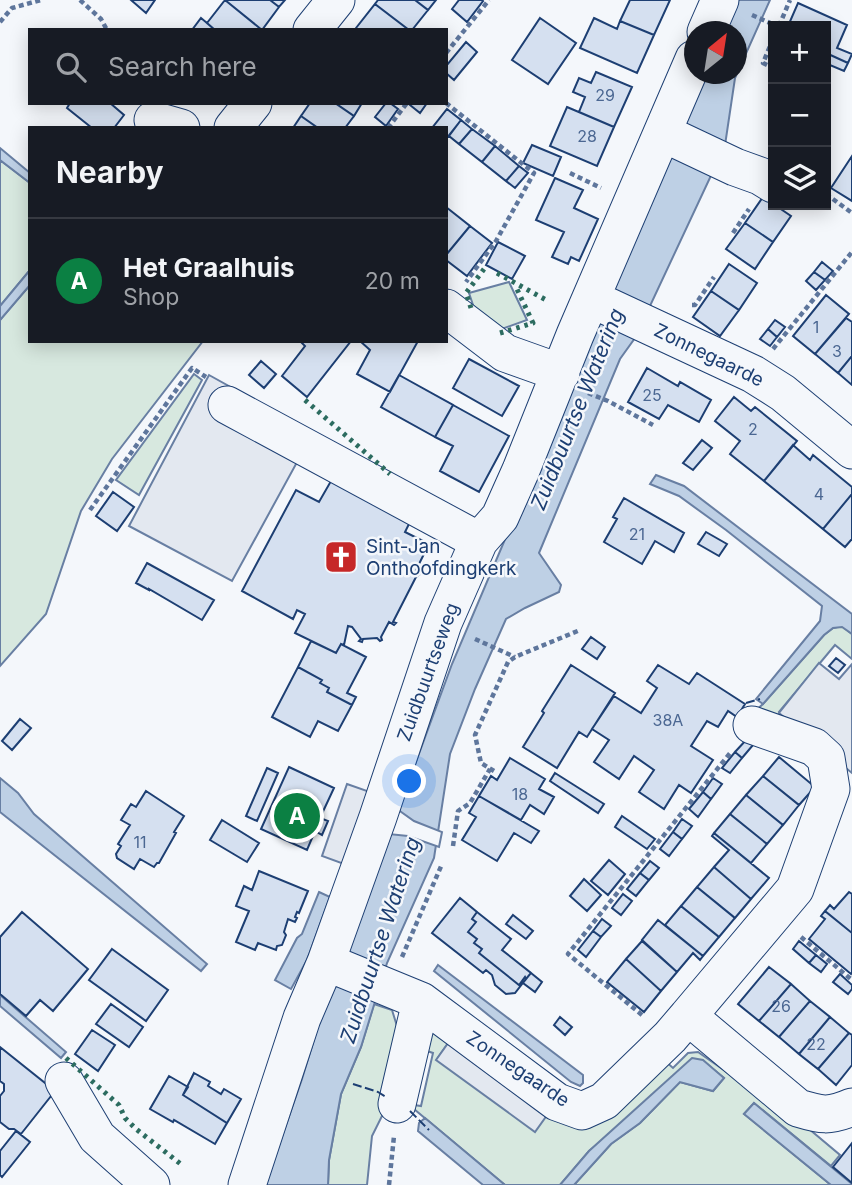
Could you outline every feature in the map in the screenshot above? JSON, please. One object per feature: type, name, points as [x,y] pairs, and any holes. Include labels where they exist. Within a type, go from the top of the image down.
[{"type":"street","points":[[314,28],[336,0]]},
{"type":"street","name":"Zuidbuurtseweg","points":[[247,1185],[302,1018],[333,965],[378,817],[443,623],[479,541],[500,517],[561,373],[598,301],[668,135],[686,84]]},
{"type":"street","points":[[235,126],[251,105]]},
{"type":"street","points":[[668,135],[768,181]]},
{"type":"street","name":"Zonnegaarde","points":[[598,301],[753,374],[783,393],[852,450]]},
{"type":"street","points":[[448,310],[505,353],[561,373]]},
{"type":"street","points":[[227,405],[479,541]]},
{"type":"street","name":"Zonnegaarde","points":[[333,965],[421,1001],[558,1102],[582,1111],[604,1101],[679,1027],[795,889],[831,789],[827,758],[814,747],[752,725]]},
{"type":"street","points":[[397,1104],[421,1001]]},
{"type":"street","points":[[679,1027],[798,1108],[834,1115],[852,1107]]},
{"type":"street","points":[[64,1082],[97,1137],[152,1185]]},
{"type":"path","points":[[0,22],[12,8],[41,0]]},
{"type":"path","points":[[80,0],[102,19],[106,28]]},
{"type":"path","points":[[448,51],[489,0]]},
{"type":"path","points":[[780,21],[790,0]]},
{"type":"path","points":[[764,20],[768,22]]},
{"type":"path","points":[[768,51],[763,63],[768,66]]},
{"type":"path","points":[[390,126],[405,105]]},
{"type":"path","points":[[448,105],[534,173],[496,242],[448,308]]},
{"type":"path","points":[[831,198],[852,213]]},
{"type":"path","points":[[753,374],[852,252]]},
{"type":"path","points":[[90,510],[192,368],[215,383],[227,405]]},
{"type":"path","points":[[608,401],[653,425]]},
{"type":"path","points":[[453,846],[458,811],[471,803],[492,770],[481,763],[475,735],[508,662],[580,630]]},
{"type":"path","points":[[475,639],[515,657]]},
{"type":"path","points":[[679,1027],[568,954],[752,725]]},
{"type":"path","points":[[407,945],[442,864]]},
{"type":"path","points":[[773,914],[852,980]]},
{"type":"path","points":[[389,1185],[397,1104]]},
{"type":"shaded area","points":[[0,160],[28,181],[28,272],[0,306]]},
{"type":"shaded area","points":[[509,282],[527,320],[496,331],[477,317],[469,293]]},
{"type":"shaded area","points":[[28,287],[28,343],[201,343],[112,459],[81,511],[46,614],[0,666],[0,320]]},
{"type":"shaded area","points":[[194,374],[202,380],[139,495],[116,480]]},
{"type":"shaded area","points":[[209,375],[313,433],[232,581],[129,526]]},
{"type":"shaded area","points":[[842,626],[852,634],[852,659],[835,645],[779,712],[788,721],[755,711],[824,635],[833,628]]},
{"type":"shaded area","points":[[819,663],[839,679],[852,664],[852,773],[779,713]]},
{"type":"shaded area","points":[[347,784],[370,792],[344,864],[322,856]]},
{"type":"shaded area","points":[[374,1004],[392,1010],[401,1039],[389,1102],[372,1136],[367,1185],[328,1185],[329,1160],[341,1094],[361,1047]]},
{"type":"shaded area","points":[[428,1027],[451,1039],[437,1059],[550,1111],[664,1060],[673,1068],[688,1053],[698,1052],[728,1073],[734,1066],[840,1155],[831,1166],[754,1103],[744,1114],[831,1185],[574,1185],[611,1144],[640,1123],[680,1082],[713,1091],[724,1078],[703,1061],[589,1151],[560,1185],[505,1185],[408,1104],[421,1106],[433,1053],[421,1049]]},
{"type":"shaded area","points":[[451,1039],[550,1111],[535,1132],[436,1060]]},
{"type":"water","points":[[735,0],[770,0],[747,51],[747,21],[726,21]]},
{"type":"water","name":"Zuidbuurtse Watering","points":[[699,84],[734,84],[724,152],[635,338],[620,359],[539,553],[561,585],[559,592],[506,619],[450,754],[434,858],[387,963],[361,1047],[341,1094],[329,1160],[328,1185],[265,1185],[302,1079],[329,990],[345,969],[349,944],[452,664]]},
{"type":"water","points":[[0,148],[28,171],[28,181],[0,160]]},
{"type":"water","points":[[28,272],[28,287],[0,320],[0,306]]},
{"type":"water","points":[[656,475],[684,486],[852,614],[852,634],[842,627],[833,628],[824,635],[763,704],[756,699],[820,621],[822,606],[679,496],[650,484]]},
{"type":"water","points":[[0,778],[18,793],[34,814],[207,964],[201,971],[0,812]]},
{"type":"water","points":[[319,892],[330,897],[307,960],[291,989],[275,980],[297,938],[302,934]]},
{"type":"water","points":[[438,965],[583,1075],[583,1083],[580,1086],[571,1082],[434,971]]},
{"type":"water","points":[[0,995],[66,1052],[61,1058],[0,1006]]},
{"type":"water","points":[[692,1058],[703,1060],[724,1078],[713,1091],[680,1082],[640,1123],[611,1144],[574,1185],[560,1185],[589,1151]]},
{"type":"water","points":[[754,1103],[852,1185],[831,1185],[744,1114]]},
{"type":"water","points":[[425,1118],[505,1185],[483,1185],[418,1131],[419,1123]]},
{"type":"pier","points":[[397,809],[414,821],[442,832],[439,847],[408,836],[388,834]]},
{"type":"building","points":[[131,0],[155,0],[146,13]]},
{"type":"building","points":[[225,0],[270,0],[279,7],[263,28],[260,28]]},
{"type":"building","points":[[225,0],[260,28],[213,28],[207,23]]},
{"type":"building","points":[[270,0],[285,0],[279,7]]},
{"type":"building","points":[[378,0],[415,0],[428,10],[414,28],[406,28],[375,4]]},
{"type":"building","points":[[415,0],[436,0],[428,10]]},
{"type":"building","points":[[459,0],[483,1],[467,22],[452,9]]},
{"type":"building","points":[[630,0],[670,0],[654,35],[620,21]]},
{"type":"building","points":[[798,3],[847,25],[837,48],[852,54],[848,63],[831,55],[831,21],[790,21]]},
{"type":"building","points":[[375,4],[406,28],[356,28]]},
{"type":"building","points":[[201,18],[213,28],[194,28]]},
{"type":"building","points":[[540,18],[576,43],[548,84],[512,60]]},
{"type":"building","points":[[594,18],[617,29],[620,21],[654,35],[637,73],[580,48]]},
{"type":"building","points":[[466,42],[477,52],[454,80],[448,75],[448,64]]},
{"type":"building","points":[[831,55],[848,63],[844,71],[831,65]]},
{"type":"building","points":[[596,72],[632,87],[614,127],[579,112],[585,97],[573,92],[579,78],[591,83]]},
{"type":"building","points":[[69,105],[112,105],[124,115],[116,126],[90,126],[67,108]]},
{"type":"building","points":[[309,105],[338,105],[354,116],[346,126],[315,126],[301,116]]},
{"type":"building","points":[[338,105],[361,105],[354,116]]},
{"type":"building","points":[[384,105],[393,105],[398,109],[386,126],[375,117]]},
{"type":"building","points":[[410,105],[426,105],[420,113]]},
{"type":"building","points":[[567,107],[614,127],[597,166],[550,146]]},
{"type":"building","points":[[447,109],[461,120],[448,136],[448,126],[434,126]]},
{"type":"building","points":[[301,116],[315,126],[294,126]]},
{"type":"building","points":[[461,120],[472,129],[459,144],[449,136]]},
{"type":"building","points":[[472,129],[495,146],[482,162],[459,144]]},
{"type":"building","points":[[532,145],[561,157],[553,176],[523,163]]},
{"type":"building","points":[[495,146],[519,166],[506,181],[482,162]]},
{"type":"building","points":[[852,156],[852,201],[831,188]]},
{"type":"building","points":[[519,166],[528,173],[515,188],[506,181]]},
{"type":"building","points":[[555,178],[583,190],[574,208],[598,219],[579,261],[571,257],[568,264],[552,257],[564,232],[536,220]]},
{"type":"building","points":[[763,197],[768,200],[768,210],[782,210],[791,216],[773,242],[745,223]]},
{"type":"building","points":[[448,209],[470,226],[448,253]]},
{"type":"building","points":[[745,223],[773,242],[755,269],[726,249]]},
{"type":"building","points":[[470,226],[492,243],[467,276],[448,262],[448,253]]},
{"type":"building","points":[[498,242],[525,256],[512,279],[486,265]]},
{"type":"building","points":[[822,262],[833,271],[825,280],[814,272]]},
{"type":"building","points":[[729,264],[757,283],[739,310],[711,291]]},
{"type":"building","points":[[814,272],[825,280],[816,290],[806,281]]},
{"type":"building","points":[[711,291],[739,310],[720,336],[693,317]]},
{"type":"building","points":[[826,295],[849,314],[815,354],[793,336]]},
{"type":"building","points":[[846,318],[852,322],[852,356],[838,373],[815,354]]},
{"type":"building","points":[[775,320],[785,327],[777,337],[768,329]]},
{"type":"building","points":[[768,329],[777,337],[770,346],[760,339]]},
{"type":"building","points":[[302,343],[349,343],[307,397],[282,376],[305,346]]},
{"type":"building","points":[[362,343],[417,343],[390,392],[357,374],[370,350]]},
{"type":"building","points":[[852,356],[852,385],[838,373]]},
{"type":"building","points":[[469,359],[519,386],[502,416],[453,388]]},
{"type":"building","points":[[261,361],[276,374],[264,388],[249,375]]},
{"type":"building","points":[[647,368],[678,386],[680,382],[711,400],[699,422],[668,405],[659,419],[628,402]]},
{"type":"building","points":[[399,375],[453,405],[435,437],[381,407]]},
{"type":"building","points":[[734,397],[751,411],[755,407],[797,441],[764,481],[730,454],[740,441],[715,421]]},
{"type":"building","points":[[453,405],[509,436],[479,492],[440,471],[453,446],[435,437]]},
{"type":"building","points":[[702,440],[712,448],[693,470],[683,463]]},
{"type":"building","points":[[793,445],[810,460],[813,455],[852,487],[852,494],[823,529],[764,481]]},
{"type":"building","name":"Sint-Jan Onthoofdingkerk","points":[[331,481],[410,522],[405,532],[429,544],[416,570],[421,572],[393,622],[396,623],[394,625],[389,622],[382,640],[377,638],[359,641],[361,639],[352,627],[348,626],[344,645],[341,644],[336,653],[295,633],[305,614],[297,610],[293,619],[242,591],[296,490],[319,502]]},
{"type":"building","points":[[113,492],[134,507],[117,531],[96,516]]},
{"type":"building","points":[[852,494],[852,540],[845,547],[823,529]]},
{"type":"building","points":[[624,498],[684,533],[674,552],[655,541],[642,564],[604,542],[617,519],[613,517]]},
{"type":"building","points":[[706,532],[727,544],[719,556],[698,544]]},
{"type":"building","points":[[147,563],[214,600],[202,620],[136,583]]},
{"type":"building","points":[[591,637],[605,647],[597,659],[582,649]]},
{"type":"building","points":[[311,641],[336,653],[341,644],[366,657],[347,693],[356,697],[352,705],[327,692],[329,688],[320,683],[322,680],[298,667]]},
{"type":"building","points":[[836,658],[845,665],[838,673],[829,666]]},
{"type":"building","points":[[571,665],[615,693],[587,737],[579,732],[557,768],[523,747]]},
{"type":"building","points":[[658,665],[689,684],[697,673],[745,704],[737,717],[728,711],[718,727],[707,721],[691,746],[713,760],[691,793],[679,785],[664,809],[639,792],[654,770],[634,756],[619,779],[594,762],[609,740],[592,729],[614,696],[641,713],[657,688],[647,681]]},
{"type":"building","points":[[298,667],[322,680],[320,683],[329,688],[327,692],[352,705],[338,731],[318,721],[310,737],[272,717]]},
{"type":"building","points":[[20,719],[31,728],[12,750],[2,741]]},
{"type":"building","points":[[747,739],[753,745],[742,758],[735,752]]},
{"type":"building","points":[[735,752],[742,758],[730,773],[722,768]]},
{"type":"building","points":[[779,757],[815,787],[799,805],[763,776]]},
{"type":"building","points":[[510,758],[545,779],[539,789],[554,797],[544,814],[530,805],[521,820],[479,796],[491,776],[497,780]]},
{"type":"building","points":[[289,767],[334,788],[320,818],[328,821],[322,835],[315,831],[307,850],[261,829]]},
{"type":"building","points":[[267,768],[278,773],[257,821],[246,816]]},
{"type":"building","points":[[555,773],[604,804],[598,813],[550,781]]},
{"type":"building","points":[[763,776],[799,805],[783,825],[746,795]]},
{"type":"building","points":[[713,778],[722,784],[711,799],[703,792]]},
{"type":"building","points":[[146,791],[184,816],[159,863],[154,867],[140,859],[134,869],[117,858],[116,854],[121,846],[118,844],[130,825],[121,820],[131,804],[136,807]]},
{"type":"building","points":[[703,792],[711,799],[698,817],[689,809]]},
{"type":"building","points":[[746,795],[783,825],[767,844],[730,814]]},
{"type":"building","points":[[479,796],[539,831],[531,843],[514,833],[497,861],[462,840],[476,817],[469,813]]},
{"type":"building","points":[[730,814],[767,844],[751,863],[714,833]]},
{"type":"building","points":[[622,816],[655,839],[647,849],[615,827]]},
{"type":"building","points":[[682,819],[692,826],[682,839],[673,832]]},
{"type":"building","points":[[222,820],[259,843],[247,862],[210,840]]},
{"type":"building","points":[[673,832],[682,839],[669,856],[660,849]]},
{"type":"building","points":[[714,833],[769,878],[751,899],[714,867],[729,850],[712,836]]},
{"type":"building","points":[[609,860],[625,874],[608,895],[591,881]]},
{"type":"building","points":[[650,861],[659,868],[649,880],[640,873]]},
{"type":"building","points":[[714,867],[751,899],[735,918],[697,887]]},
{"type":"building","points":[[259,871],[308,891],[295,922],[288,919],[284,932],[286,935],[282,945],[277,946],[276,950],[258,943],[255,950],[236,942],[249,911],[236,906],[244,886],[252,890]]},
{"type":"building","points":[[640,873],[649,880],[636,896],[627,889]]},
{"type":"building","points":[[584,879],[601,895],[587,911],[570,896]]},
{"type":"building","points":[[697,887],[735,918],[719,937],[681,906]]},
{"type":"building","points":[[849,892],[852,894],[852,933],[825,911],[830,905],[834,909]]},
{"type":"building","points":[[623,894],[632,901],[621,915],[612,908]]},
{"type":"building","points":[[460,898],[477,912],[472,919],[476,922],[468,932],[477,939],[474,943],[482,949],[479,953],[519,985],[525,977],[515,993],[506,994],[495,985],[492,975],[486,970],[483,973],[432,933]]},
{"type":"building","points":[[681,906],[719,937],[703,956],[665,925]]},
{"type":"building","points":[[825,911],[852,933],[851,974],[809,939],[825,919],[821,916]]},
{"type":"building","points":[[22,912],[88,969],[53,1011],[40,1000],[26,1016],[0,994],[0,937]]},
{"type":"building","points":[[477,912],[511,939],[502,950],[531,973],[519,985],[479,953],[482,949],[474,943],[477,939],[468,932],[476,922],[472,919]]},
{"type":"building","points":[[513,915],[533,931],[526,939],[506,924]]},
{"type":"building","points":[[602,919],[611,926],[601,937],[593,931]]},
{"type":"building","points":[[658,920],[703,956],[700,960],[693,953],[677,972],[642,940]]},
{"type":"building","points":[[593,931],[601,937],[586,957],[578,950]]},
{"type":"building","points":[[642,941],[677,972],[661,991],[626,959]]},
{"type":"building","points":[[799,941],[816,955],[809,963],[793,949]]},
{"type":"building","points":[[112,949],[168,990],[146,1021],[89,980]]},
{"type":"building","points":[[816,955],[827,964],[821,972],[809,963]]},
{"type":"building","points":[[626,959],[661,991],[644,1012],[607,982]]},
{"type":"building","points":[[769,967],[791,984],[759,1021],[738,1004]]},
{"type":"building","points":[[531,973],[542,982],[535,992],[523,983]]},
{"type":"building","points":[[840,974],[852,985],[848,994],[833,982]]},
{"type":"building","points":[[791,984],[810,1001],[779,1037],[759,1021]]},
{"type":"building","points":[[810,1001],[830,1017],[799,1054],[779,1037]]},
{"type":"building","points":[[111,1004],[143,1027],[129,1047],[96,1024]]},
{"type":"building","points":[[560,1017],[572,1027],[565,1035],[554,1025]]},
{"type":"building","points":[[830,1017],[849,1033],[818,1069],[799,1054]]},
{"type":"building","points":[[92,1030],[115,1045],[98,1071],[75,1054]]},
{"type":"building","points":[[849,1033],[852,1035],[852,1065],[836,1085],[818,1069]]},
{"type":"building","points":[[0,1047],[55,1091],[21,1134],[0,1122],[0,1096],[4,1091],[4,1084],[0,1081]]},
{"type":"building","points":[[194,1073],[210,1082],[208,1086],[221,1094],[224,1089],[241,1099],[227,1123],[183,1095]]},
{"type":"building","points":[[169,1076],[188,1087],[183,1095],[227,1123],[215,1144],[150,1109]]},
{"type":"building","points":[[16,1131],[30,1142],[2,1177],[0,1151]]},
{"type":"building","points":[[852,1143],[852,1183],[833,1167]]},
{"type":"hedge","points":[[471,308],[466,293],[484,269]]},
{"type":"hedge","points":[[497,273],[548,301]]},
{"type":"hedge","points":[[500,333],[533,323],[515,285]]},
{"type":"hedge","points":[[305,400],[390,474]]},
{"type":"hedge","points":[[66,1058],[119,1105],[125,1118],[136,1129],[182,1165]]},
{"type":"fence","points":[[746,703],[760,699]]},
{"type":"fence","points":[[353,1084],[386,1097]]},
{"type":"fence","points":[[410,1111],[429,1130]]},
{"type":"place","name":"Sint-Jan Onthoofdingkerk","points":[[341,557]]},
{"type":"place","name":"Het Graalhuis","points":[[297,816]]}]
